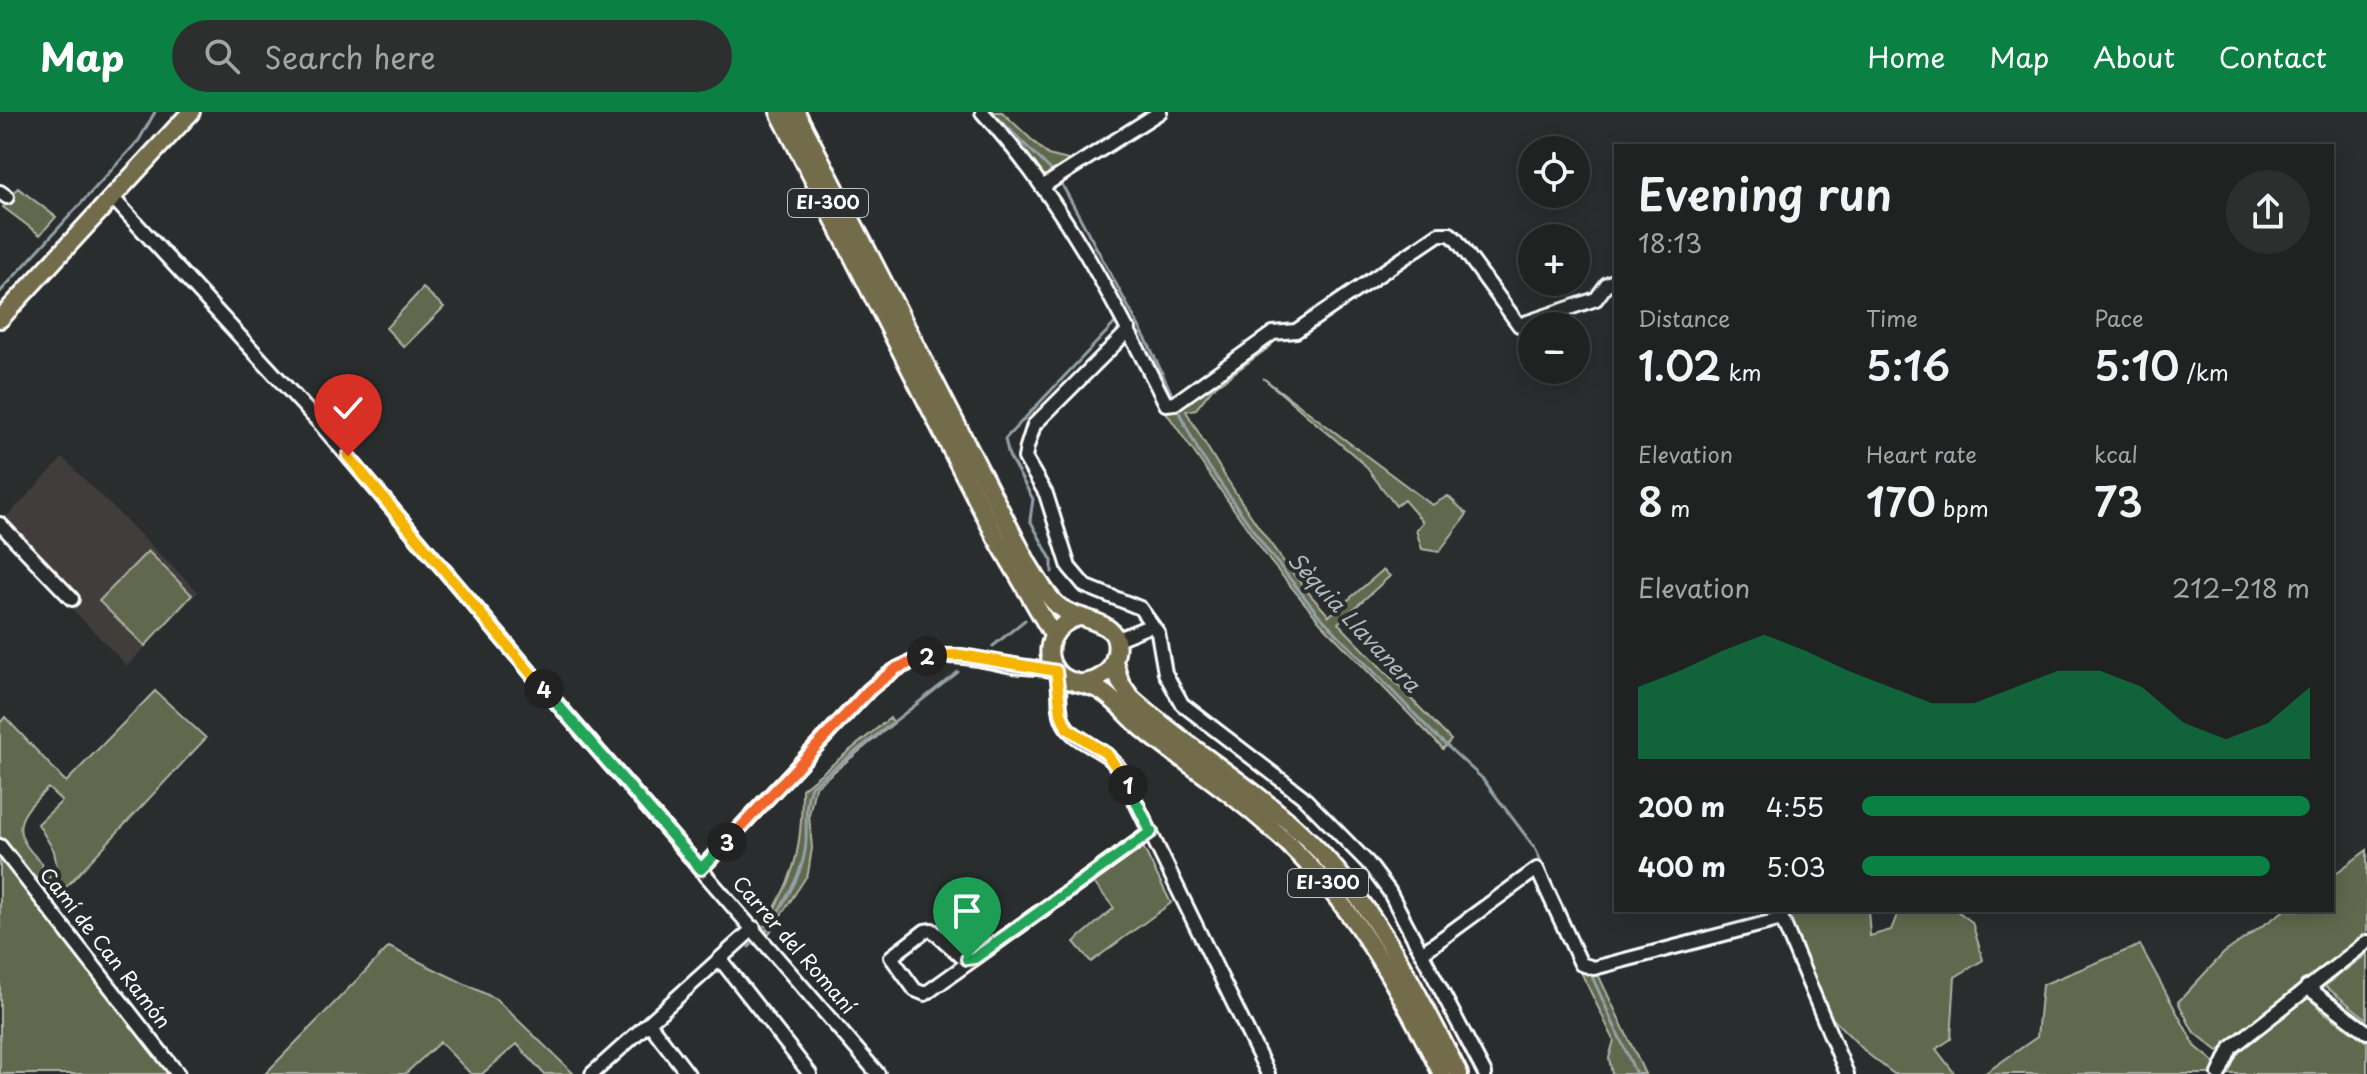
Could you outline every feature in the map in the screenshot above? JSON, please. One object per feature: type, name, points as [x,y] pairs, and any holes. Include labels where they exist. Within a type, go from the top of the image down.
[{"type":"main road","points":[[0,319],[191,112]]},
{"type":"main road","name":"EI-300","points":[[779,112],[1051,642],[1057,672],[1107,695],[1143,729],[1239,800],[1314,868],[1377,951],[1442,1074]]},
{"type":"main road","name":"EI-300","points":[[796,112],[1021,553],[1054,603],[1080,617],[1100,622],[1115,640],[1114,661],[1120,682],[1131,698],[1276,811],[1347,883],[1404,966],[1459,1074]]},
{"type":"main road","points":[[1051,642],[1063,623],[1080,617]]},
{"type":"main road","points":[[1080,683],[1106,674],[1114,661]]},
{"type":"street","points":[[982,112],[1017,149],[1073,232],[1129,330],[1166,404],[1175,403],[1273,333],[1296,331],[1439,234],[1450,234],[1456,239],[1519,325],[1596,299],[1607,284],[1614,281]]},
{"type":"street","points":[[1042,187],[1160,112]]},
{"type":"street","name":"Carrer del Romaní","points":[[112,197],[322,426],[878,1074]]},
{"type":"street","points":[[1129,330],[1034,425],[1025,458],[1046,494],[1059,528],[1063,555],[1076,578],[1103,596],[1132,602],[1152,625],[1163,646],[1165,673],[1182,704],[1281,779],[1350,843],[1389,891],[1485,1074]]},
{"type":"street","points":[[0,524],[72,599]]},
{"type":"street","points":[[1115,640],[1152,625]]},
{"type":"street","points":[[1026,667],[1051,642]]},
{"type":"street","points":[[701,869],[869,690],[897,668],[929,656],[961,655],[1057,672],[1067,728],[1113,761],[1151,832],[1268,1074]]},
{"type":"street","points":[[1060,699],[1080,683]]},
{"type":"street","points":[[975,958],[962,957],[932,930],[925,931],[891,957],[915,990],[925,994],[1151,832]]},
{"type":"street","name":"Camí de Can Ramón","points":[[0,846],[178,1074]]},
{"type":"street","points":[[1422,953],[1537,869],[1581,964],[1594,968],[1781,915],[1847,1074]]},
{"type":"street","points":[[592,1074],[754,928]]},
{"type":"street","points":[[2219,1074],[2231,1048],[2367,942]]},
{"type":"street","points":[[720,959],[810,1074]]},
{"type":"street","points":[[2307,987],[2367,1032]]},
{"type":"street","points":[[649,1023],[688,1074]]},
{"type":"shaded area","points":[[63,458],[198,592],[127,666],[0,534],[0,524]]},
{"type":"green space","points":[[985,112],[1002,112],[1048,155],[1076,162],[1043,182]]},
{"type":"green space","points":[[18,188],[56,217],[40,235],[3,207]]},
{"type":"green space","points":[[423,288],[444,307],[404,347],[386,328]]},
{"type":"green space","points":[[1269,341],[1271,346],[1212,389],[1196,409],[1186,411],[1252,518],[1329,616],[1383,570],[1390,576],[1338,623],[1451,740],[1443,749],[1321,623],[1270,561],[1161,405],[1174,411]]},
{"type":"green space","points":[[1263,378],[1432,505],[1448,496],[1467,514],[1439,552],[1422,549],[1416,530],[1423,522],[1404,500],[1396,506],[1363,463]]},
{"type":"green space","points":[[148,551],[192,595],[145,646],[99,601]]},
{"type":"green space","points":[[155,691],[206,738],[50,904],[39,890],[57,868],[54,851],[38,824],[62,801],[48,788],[29,807],[21,824],[24,842],[42,863],[43,872],[32,881],[0,838],[0,723],[5,717],[66,782]]},
{"type":"green space","points":[[890,718],[894,723],[815,787],[809,815],[812,848],[808,874],[768,935],[762,930],[789,878],[798,847],[802,789]]},
{"type":"green space","points":[[1143,847],[1171,903],[1091,962],[1074,942],[1114,908],[1094,883]]},
{"type":"green space","points":[[0,850],[169,1074],[0,1074]]},
{"type":"green space","points":[[2367,850],[2367,938],[2218,1051],[2193,1031],[2178,1002],[2224,953],[2282,912],[2334,912],[2334,875]]},
{"type":"green space","points":[[1783,912],[1868,912],[1870,936],[1891,930],[1898,912],[1959,912],[1972,922],[1983,960],[1955,977],[1951,1039],[1936,1049],[1955,1074],[1894,1074],[1868,1054],[1827,1013]]},
{"type":"green space","points":[[2140,945],[2195,1046],[2218,1065],[2215,1074],[1984,1074],[2037,1037],[2042,985]]},
{"type":"green space","points":[[389,947],[496,999],[574,1074],[544,1074],[517,1044],[482,1074],[471,1074],[440,1042],[405,1074],[265,1074]]},
{"type":"green space","points":[[2367,954],[2367,1019],[2325,986]]},
{"type":"green space","points":[[1579,968],[1597,972],[1645,1074],[1612,1074],[1609,1058],[1614,1040]]},
{"type":"green space","points":[[2307,996],[2322,1011],[2367,1042],[2367,1074],[2225,1074],[2241,1049]]},
{"type":"waterway","points":[[0,292],[139,140],[155,112]]},
{"type":"waterway","name":"Sèquia Llavanera","points":[[992,112],[1054,173]]},
{"type":"waterway","name":"Sèquia Llavanera","points":[[1059,179],[1148,343],[1174,399]]},
{"type":"waterway","points":[[1052,572],[1052,561],[1030,520],[1033,499],[1009,456],[1005,439],[1115,323]]},
{"type":"waterway","name":"Sèquia Llavanera","points":[[1176,406],[1200,454],[1267,550],[1318,614],[1434,734],[1483,779],[1535,848],[1586,961]]},
{"type":"waterway","points":[[993,646],[1025,620]]},
{"type":"waterway","points":[[766,932],[802,865],[811,786],[958,672]]},
{"type":"waterway","points":[[749,947],[758,939]]},
{"type":"waterway","name":"Sèquia Llavanera","points":[[1590,972],[1636,1074]]},
{"type":"route","points":[[348,456],[701,869],[869,690],[897,668],[929,656],[961,655],[1058,672],[1059,706],[1067,728],[1078,739],[1107,754],[1119,768],[1151,832],[975,958],[967,959]]}]
